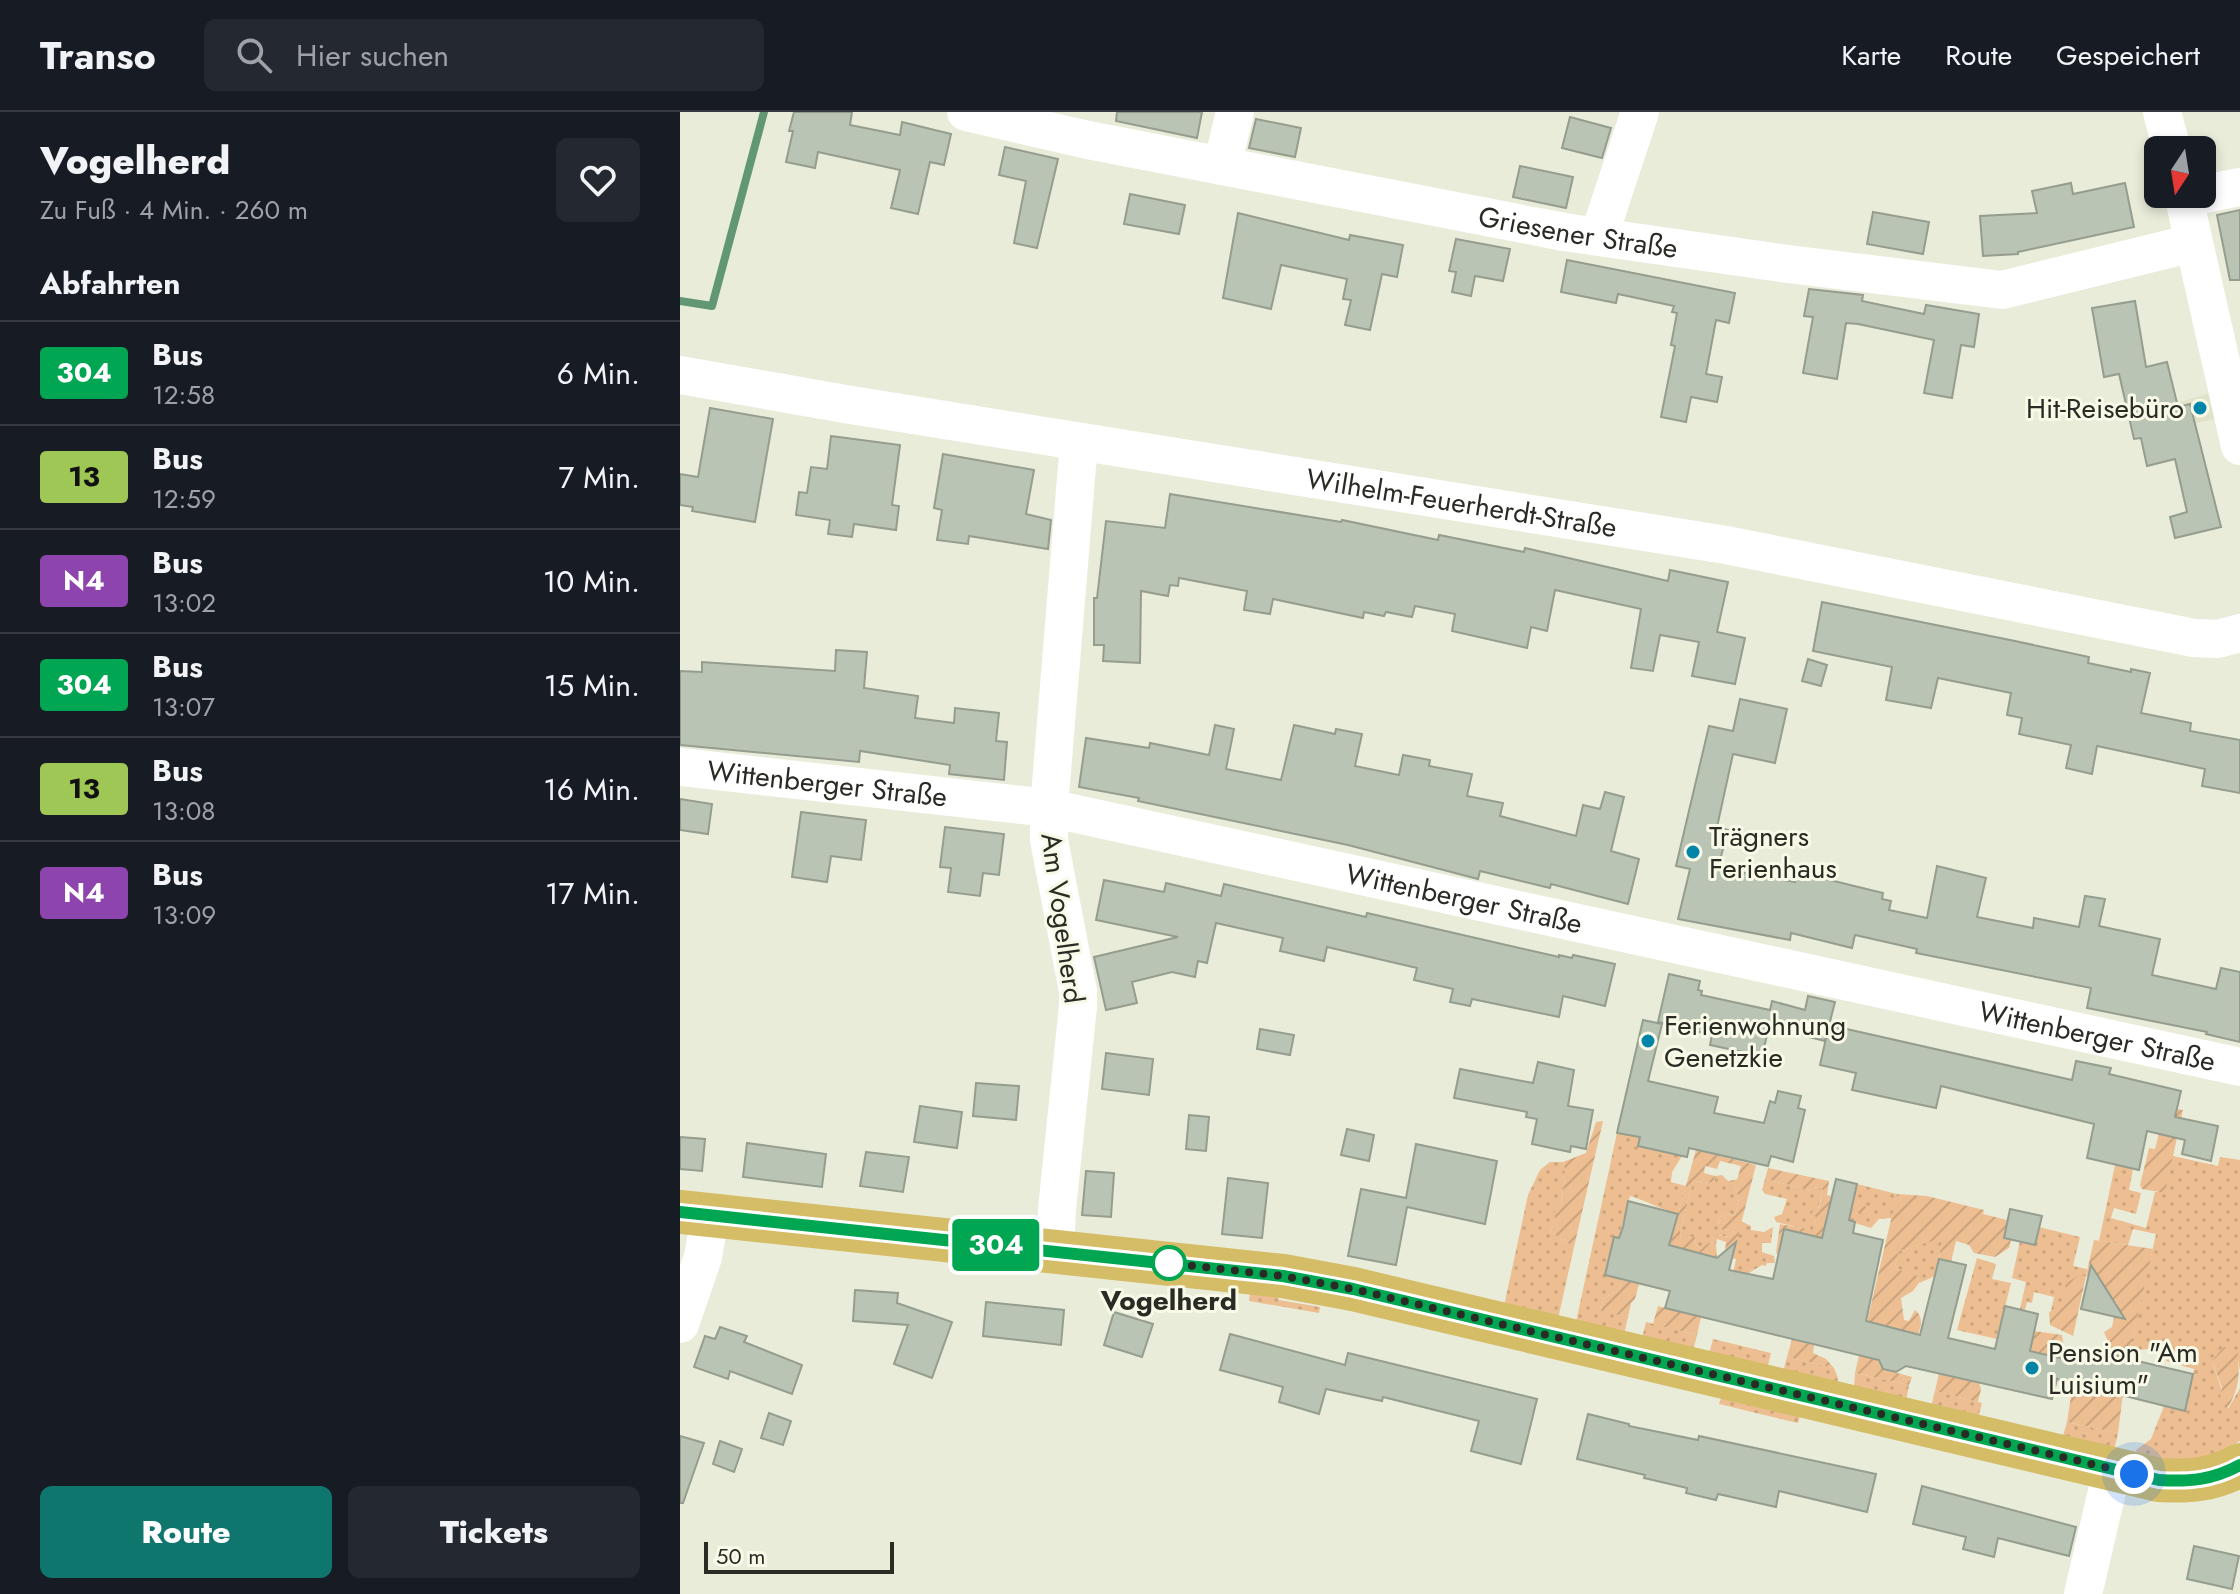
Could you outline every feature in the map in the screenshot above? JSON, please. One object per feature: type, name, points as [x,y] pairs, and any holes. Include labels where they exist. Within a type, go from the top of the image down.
[{"type":"main road","points":[[695,1214],[1220,1268],[1353,1289],[2159,1480],[2188,1482],[2212,1478],[2240,1465]]},
{"type":"street","name":"Griesener Straße","points":[[966,112],[1088,140],[1564,232],[2002,290],[2193,243]]},
{"type":"street","points":[[1222,166],[1235,112]]},
{"type":"street","points":[[1599,236],[1640,112]]},
{"type":"street","points":[[2162,112],[2168,136]]},
{"type":"street","points":[[2216,191],[2240,187]]},
{"type":"street","points":[[2186,208],[2240,446]]},
{"type":"street","name":"Wilhelm-Feuerherdt-Straße","points":[[680,375],[1726,545],[2194,638],[2218,639],[2240,633]]},
{"type":"street","name":"Am Vogelherd","points":[[1055,1251],[1078,991],[1049,840],[1049,808],[1079,442]]},
{"type":"street","name":"Wittenberger Straße","points":[[680,767],[1049,808],[2240,1067]]},
{"type":"street","points":[[680,1324],[703,1257],[695,1214]]},
{"type":"street","points":[[2083,1594],[2112,1470]]},
{"type":"shaded area","points":[[2227,388],[2240,414],[2172,428],[2167,406]]},
{"type":"shaded area","points":[[2177,1109],[2183,1110],[2165,1193],[2142,1189],[2140,1185],[2149,1148],[2155,1149],[2159,1133],[2171,1136]]},
{"type":"shaded area","points":[[1603,1121],[1574,1247],[1550,1232],[1555,1220],[1555,1207],[1561,1205],[1565,1178],[1563,1162],[1586,1153],[1596,1122]]},
{"type":"shaded area","points":[[1617,1133],[1640,1137],[1638,1145],[1682,1156],[1672,1172],[1671,1182],[1686,1186],[1678,1214],[1630,1196],[1619,1238],[1614,1238],[1605,1275],[1623,1280],[1619,1289],[1603,1299],[1601,1310],[1628,1317],[1624,1335],[1576,1322]]},
{"type":"shaded area","points":[[1696,1150],[1756,1165],[1734,1252],[1725,1251],[1726,1242],[1717,1239],[1717,1235],[1730,1237],[1735,1233],[1718,1225],[1720,1217],[1727,1214],[1735,1216],[1739,1198],[1735,1187],[1741,1166],[1720,1161],[1717,1169],[1705,1166],[1704,1173],[1715,1176],[1714,1183],[1693,1181],[1681,1239],[1684,1234],[1696,1238],[1695,1243],[1701,1249],[1708,1243],[1716,1244],[1717,1258],[1669,1246]]},
{"type":"shaded area","points":[[2173,1156],[2218,1166],[2220,1157],[2240,1160],[2240,1371],[2236,1350],[2212,1361],[2228,1409],[2240,1388],[2240,1441],[2198,1461],[2139,1460],[2136,1450],[2151,1439],[2164,1406],[2185,1411],[2194,1369],[2166,1361],[2167,1354],[2148,1349],[2137,1350],[2131,1378],[2127,1362],[2156,1234],[2133,1229],[2128,1245],[2099,1241],[2115,1165],[2133,1169],[2129,1190],[2141,1193],[2136,1214],[2114,1208],[2111,1218],[2146,1228],[2155,1192],[2165,1192]]},
{"type":"shaded area","points":[[1550,1162],[1563,1162],[1565,1173],[1561,1205],[1555,1208],[1555,1220],[1550,1232],[1574,1247],[1558,1319],[1504,1306],[1528,1195],[1540,1170]]},
{"type":"shaded area","points":[[1768,1168],[1829,1181],[1827,1195],[1853,1201],[1854,1198],[1867,1208],[1863,1214],[1854,1207],[1843,1205],[1827,1215],[1824,1229],[1848,1249],[1784,1229],[1776,1253],[1780,1224],[1813,1230],[1816,1217],[1812,1213],[1813,1209],[1819,1208],[1823,1189],[1814,1187],[1810,1190],[1765,1179]]},
{"type":"shaded area","points":[[1722,1175],[1728,1181],[1739,1179],[1735,1187],[1739,1198],[1735,1216],[1727,1214],[1720,1217],[1718,1224],[1723,1230],[1732,1229],[1735,1233],[1730,1237],[1718,1235],[1716,1244],[1708,1243],[1701,1249],[1695,1243],[1696,1238],[1681,1240],[1680,1232],[1693,1181],[1714,1183],[1715,1176]]},
{"type":"shaded area","points":[[1765,1179],[1810,1190],[1813,1187],[1823,1189],[1813,1231],[1776,1222],[1774,1217],[1782,1214],[1787,1199],[1765,1194],[1762,1190]]},
{"type":"shaded area","points":[[1857,1184],[1897,1194],[1892,1218],[1879,1219],[1871,1228],[1839,1218],[1842,1205],[1866,1208],[1854,1198]]},
{"type":"shaded area","points":[[1897,1194],[1927,1196],[1984,1210],[1983,1214],[2007,1220],[2004,1238],[2011,1240],[2009,1248],[1995,1257],[1974,1253],[1969,1245],[1956,1241],[1951,1262],[1939,1259],[1942,1238],[1899,1251],[1895,1265],[1901,1271],[1915,1271],[1919,1283],[1901,1298],[1904,1320],[1909,1321],[1915,1310],[1921,1318],[1920,1327],[1918,1334],[1882,1325],[1879,1360],[1883,1369],[1912,1377],[1909,1385],[1855,1373]]},
{"type":"shaded area","points":[[1741,1221],[1751,1226],[1751,1230],[1764,1232],[1773,1227],[1771,1243],[1762,1243],[1762,1252],[1774,1256],[1775,1263],[1762,1265],[1731,1284],[1736,1259],[1732,1258]]},
{"type":"shaded area","points":[[2039,1227],[2080,1237],[2073,1266],[2087,1269],[2086,1276],[2065,1292],[2066,1300],[2061,1308],[2051,1311],[2054,1297],[2034,1292],[2032,1303],[2027,1302],[2025,1310],[2020,1309],[2026,1282],[2012,1278],[2020,1241]]},
{"type":"shaded area","points":[[1943,1237],[1935,1276],[1919,1283],[1915,1271],[1901,1271],[1895,1265],[1899,1251]]},
{"type":"shaded area","points":[[2094,1240],[2153,1249],[2127,1362],[2118,1433],[2067,1422],[2073,1383],[2106,1390],[2114,1356],[2104,1332],[2112,1327],[2117,1303],[2104,1300],[2099,1279],[2086,1276]]},
{"type":"shaded area","points":[[1977,1258],[1996,1264],[1992,1279],[2011,1283],[1997,1339],[1957,1330]]},
{"type":"shaded area","points":[[2080,1275],[2086,1276],[2073,1336],[2050,1325],[2049,1312],[2062,1304],[2066,1283]]},
{"type":"shaded area","points":[[1623,1280],[1639,1284],[1628,1317],[1601,1311],[1603,1299],[1619,1289]]},
{"type":"shaded area","points":[[1275,1291],[1279,1300],[1320,1307],[1319,1313],[1249,1301],[1250,1293]]},
{"type":"shaded area","points":[[1658,1306],[1701,1317],[1697,1335],[1653,1324]]},
{"type":"shaded area","points":[[1646,1322],[1697,1335],[1693,1351],[1642,1338]]},
{"type":"shaded area","points":[[2034,1331],[2062,1335],[2062,1358],[2027,1350]]},
{"type":"shaded area","points":[[1713,1339],[1771,1353],[1767,1369],[1709,1354]]},
{"type":"shaded area","points":[[1792,1339],[1814,1345],[1813,1353],[1826,1359],[1834,1368],[1787,1357]]},
{"type":"shaded area","points":[[2224,1347],[2237,1350],[2239,1367],[2237,1388],[2227,1409],[2219,1402],[2222,1388],[2212,1361]]},
{"type":"shaded area","points":[[1787,1357],[1834,1368],[1837,1384],[1783,1372]]},
{"type":"shaded area","points":[[1855,1373],[1909,1385],[1906,1401],[1854,1388]]},
{"type":"shaded area","points":[[1939,1373],[1979,1383],[1978,1402],[1935,1391]]},
{"type":"shaded area","points":[[1935,1391],[1982,1403],[1978,1418],[1931,1407]]},
{"type":"shaded area","points":[[1722,1395],[1800,1415],[1798,1423],[1719,1404]]},
{"type":"shaded area","points":[[2067,1422],[2118,1433],[2114,1451],[2062,1439]]},
{"type":"building","points":[[794,112],[852,112],[850,125],[900,135],[902,122],[951,134],[944,165],[930,162],[918,214],[891,208],[900,170],[818,152],[815,168],[786,162]]},
{"type":"building","points":[[1117,112],[1202,112],[1197,138],[1116,121]]},
{"type":"building","points":[[1570,117],[1611,128],[1602,158],[1562,148]]},
{"type":"building","points":[[1256,119],[1301,128],[1295,157],[1249,148]]},
{"type":"building","points":[[1005,147],[1058,159],[1037,248],[1014,243],[1026,181],[999,175]]},
{"type":"building","points":[[1520,166],[1573,177],[1566,208],[1513,197]]},
{"type":"building","points":[[2071,183],[2073,194],[2125,183],[2134,227],[2018,254],[1983,256],[1980,216],[2037,213],[2032,191]]},
{"type":"building","points":[[1130,194],[1185,205],[1179,234],[1124,224]]},
{"type":"building","points":[[2240,210],[2240,280],[2230,280],[2217,215]]},
{"type":"building","points":[[1873,212],[1929,222],[1923,254],[1867,244]]},
{"type":"building","points":[[1238,213],[1349,240],[1350,235],[1403,245],[1397,277],[1382,274],[1370,330],[1345,325],[1351,300],[1343,299],[1347,279],[1281,265],[1271,309],[1223,298]]},
{"type":"building","points":[[1456,239],[1510,249],[1503,281],[1475,276],[1471,296],[1452,292],[1456,272],[1449,271]]},
{"type":"building","points":[[1567,260],[1735,293],[1729,323],[1716,320],[1706,374],[1722,377],[1717,402],[1691,397],[1686,422],[1661,417],[1675,346],[1671,345],[1677,313],[1672,312],[1674,306],[1618,294],[1616,303],[1561,292]]},
{"type":"building","points":[[1809,289],[1863,295],[1862,301],[1924,314],[1926,305],[1979,314],[1974,347],[1961,345],[1952,398],[1924,393],[1934,340],[1858,324],[1846,323],[1837,379],[1803,373],[1813,317],[1804,316]]},
{"type":"building","points":[[2135,301],[2146,367],[2167,362],[2178,407],[2190,404],[2221,527],[2175,538],[2170,517],[2187,512],[2175,459],[2147,466],[2141,438],[2134,439],[2119,374],[2104,377],[2092,308]]},
{"type":"building","points":[[710,408],[773,419],[755,522],[692,511],[693,507],[680,505],[680,474],[698,477]]},
{"type":"building","points":[[831,436],[900,445],[892,505],[899,506],[896,530],[854,524],[852,537],[828,534],[830,520],[796,515],[799,492],[807,493],[811,467],[827,469]]},
{"type":"building","points":[[943,454],[1034,470],[1026,514],[1051,520],[1048,549],[969,536],[968,544],[937,540],[942,510],[934,508]]},
{"type":"building","points":[[1170,494],[1342,520],[1438,540],[1439,535],[1524,552],[1525,548],[1668,581],[1670,570],[1728,582],[1717,632],[1745,638],[1735,684],[1692,676],[1699,642],[1660,635],[1653,671],[1631,668],[1641,609],[1555,590],[1547,631],[1531,627],[1527,648],[1452,631],[1455,614],[1415,606],[1412,617],[1364,612],[1363,618],[1273,599],[1270,614],[1244,610],[1247,591],[1179,578],[1178,586],[1170,585],[1168,596],[1141,591],[1140,663],[1103,661],[1104,645],[1094,645],[1094,598],[1097,598],[1106,521],[1165,528]]},
{"type":"building","points":[[1822,602],[2089,657],[2088,663],[2150,673],[2141,713],[2191,723],[2190,731],[2240,740],[2240,793],[2202,786],[2205,769],[2097,746],[2092,774],[2066,768],[2071,745],[2019,734],[2022,718],[2007,715],[2011,693],[1938,678],[1931,708],[1886,700],[1892,667],[1813,651]]},
{"type":"building","points":[[836,650],[867,652],[864,688],[918,696],[915,718],[954,723],[955,708],[999,713],[996,741],[1007,742],[1004,780],[949,774],[950,765],[860,751],[859,762],[680,745],[680,671],[702,672],[702,662],[835,671]]},
{"type":"building","points":[[1808,659],[1827,665],[1821,686],[1802,681]]},
{"type":"building","points":[[1740,699],[1787,709],[1775,763],[1733,754],[1717,827],[1728,830],[1718,868],[1795,882],[1797,872],[1883,893],[1882,899],[1891,901],[1889,910],[1927,918],[1937,866],[1986,878],[1977,917],[2033,928],[2034,918],[2079,927],[2085,896],[2105,899],[2099,926],[2160,939],[2152,975],[2216,989],[2221,968],[2240,972],[2240,1042],[2207,1032],[2087,1008],[2091,988],[1916,953],[1917,949],[1855,935],[1852,948],[1791,933],[1790,940],[1678,919],[1690,869],[1676,866],[1709,726],[1733,731]]},
{"type":"building","points":[[1215,725],[1234,729],[1226,769],[1281,780],[1294,725],[1335,734],[1336,729],[1362,734],[1355,766],[1399,775],[1403,755],[1430,760],[1429,766],[1472,774],[1467,796],[1503,803],[1500,816],[1576,836],[1583,805],[1600,809],[1605,792],[1624,797],[1611,851],[1639,859],[1628,904],[1551,884],[1550,888],[1480,871],[1478,879],[1348,845],[1079,787],[1086,738],[1149,748],[1150,743],[1209,755]]},
{"type":"building","points":[[680,799],[712,804],[708,834],[680,830]]},
{"type":"building","points":[[801,812],[866,820],[861,860],[831,856],[827,882],[792,877]]},
{"type":"building","points":[[945,827],[1004,834],[999,875],[983,873],[980,896],[948,892],[951,868],[940,867]]},
{"type":"building","points":[[1104,880],[1164,892],[1166,883],[1221,896],[1224,884],[1559,957],[1572,958],[1573,955],[1615,964],[1605,1006],[1563,996],[1559,1017],[1472,999],[1470,1006],[1450,1002],[1453,989],[1414,980],[1417,968],[1327,947],[1324,961],[1280,951],[1283,938],[1216,923],[1207,963],[1198,961],[1195,977],[1172,972],[1132,982],[1137,1003],[1106,1010],[1094,957],[1178,937],[1096,920]]},
{"type":"building","points":[[1669,974],[1700,981],[1698,990],[1702,991],[1701,995],[1770,1010],[1772,1001],[1805,1010],[1808,996],[1835,1002],[1825,1041],[1769,1027],[1762,1056],[1710,1045],[1712,1035],[1658,1022]]},
{"type":"building","points":[[1643,1020],[1662,1024],[1648,1081],[1718,1097],[1714,1113],[1764,1123],[1770,1101],[1775,1103],[1778,1091],[1801,1096],[1798,1108],[1805,1110],[1793,1162],[1771,1156],[1768,1166],[1689,1148],[1687,1157],[1638,1146],[1640,1137],[1617,1133]]},
{"type":"building","points":[[1829,1025],[2072,1080],[2076,1061],[2111,1068],[2109,1074],[2181,1091],[2175,1117],[2218,1126],[2211,1161],[2182,1154],[2185,1140],[2147,1131],[2139,1170],[2087,1158],[2094,1124],[1941,1086],[1936,1108],[1852,1090],[1856,1073],[1820,1065]]},
{"type":"building","points":[[1260,1029],[1294,1035],[1290,1055],[1257,1049]]},
{"type":"building","points":[[1106,1053],[1153,1059],[1149,1095],[1102,1089]]},
{"type":"building","points":[[1538,1062],[1574,1070],[1568,1106],[1593,1110],[1586,1149],[1571,1146],[1570,1152],[1532,1144],[1537,1119],[1526,1117],[1527,1112],[1454,1098],[1460,1069],[1533,1083]]},
{"type":"building","points":[[976,1083],[1019,1086],[1016,1120],[973,1116]]},
{"type":"building","points":[[920,1106],[962,1112],[957,1148],[914,1142]]},
{"type":"building","points":[[1189,1115],[1209,1117],[1206,1151],[1186,1149]]},
{"type":"building","points":[[1347,1129],[1374,1135],[1369,1161],[1341,1155]]},
{"type":"building","points":[[680,1137],[705,1139],[702,1171],[680,1169]]},
{"type":"building","points":[[747,1143],[826,1154],[822,1187],[743,1177]]},
{"type":"building","points":[[1416,1144],[1497,1161],[1485,1224],[1407,1207],[1396,1265],[1348,1256],[1361,1189],[1406,1198]]},
{"type":"building","points":[[866,1152],[909,1157],[903,1192],[860,1186]]},
{"type":"building","points":[[1086,1171],[1114,1173],[1111,1217],[1082,1215]]},
{"type":"building","points":[[1228,1178],[1268,1183],[1262,1238],[1222,1234]]},
{"type":"building","points":[[1836,1179],[1857,1184],[1849,1220],[1855,1222],[1853,1233],[1883,1240],[1866,1321],[1920,1335],[1939,1259],[1966,1265],[1948,1338],[1995,1349],[2005,1306],[2038,1314],[2030,1351],[2078,1362],[2082,1348],[2193,1374],[2185,1411],[2057,1379],[2052,1399],[1906,1366],[1896,1372],[1883,1369],[1879,1360],[1665,1308],[1670,1291],[1605,1275],[1614,1237],[1619,1238],[1623,1227],[1628,1201],[1678,1214],[1669,1245],[1717,1258],[1736,1242],[1729,1270],[1773,1279],[1784,1229],[1822,1238]]},
{"type":"building","points":[[2010,1209],[2042,1216],[2035,1245],[2004,1238]]},
{"type":"building","points":[[2091,1265],[2125,1319],[2081,1309]]},
{"type":"building","points":[[855,1290],[898,1293],[897,1303],[952,1322],[932,1378],[894,1364],[908,1325],[853,1321]]},
{"type":"building","points":[[986,1302],[1064,1310],[1061,1345],[983,1336]]},
{"type":"building","points":[[1114,1312],[1153,1324],[1142,1357],[1104,1345]]},
{"type":"building","points":[[720,1327],[747,1336],[744,1342],[802,1365],[792,1394],[730,1371],[728,1379],[694,1367],[705,1336],[715,1339]]},
{"type":"building","points":[[1230,1334],[1345,1365],[1348,1353],[1537,1399],[1521,1464],[1471,1451],[1479,1421],[1383,1397],[1382,1401],[1326,1389],[1319,1414],[1279,1402],[1283,1387],[1220,1370]]},
{"type":"building","points":[[769,1413],[791,1421],[783,1445],[761,1438]]},
{"type":"building","points":[[1588,1414],[1629,1426],[1698,1440],[1699,1436],[1876,1474],[1867,1512],[1779,1491],[1776,1507],[1718,1494],[1716,1500],[1686,1493],[1687,1488],[1644,1478],[1645,1475],[1577,1459]]},
{"type":"building","points":[[680,1436],[704,1443],[683,1503],[680,1503]]},
{"type":"building","points":[[720,1441],[742,1449],[734,1472],[713,1464]]},
{"type":"building","points":[[1922,1486],[2076,1527],[2069,1556],[1998,1538],[1994,1557],[1963,1549],[1966,1537],[1913,1524]]},
{"type":"building","points":[[2194,1546],[2239,1556],[2232,1589],[2187,1579]]},
{"type":"waterway","points":[[680,301],[712,306],[764,112]]},
{"type":"bus line","name":"304","points":[[680,1212],[1283,1276],[1353,1289],[2159,1480],[2188,1482],[2212,1478],[2240,1465]]},
{"type":"place","name":"Hit-Reisebüro","points":[[2200,408]]},
{"type":"place","name":"Trägners Ferienhaus","points":[[1693,852]]},
{"type":"place","name":"Ferienwohnung Genetzkie","points":[[1648,1041]]},
{"type":"place","name":"Vogelherd","points":[[1169,1263]]},
{"type":"place","name":"Pension \"Am Luisium\"","points":[[2032,1368]]},
{"type":"route","points":[[1169,1263],[1159,1262],[1283,1276],[1353,1289],[2134,1474]]}]
